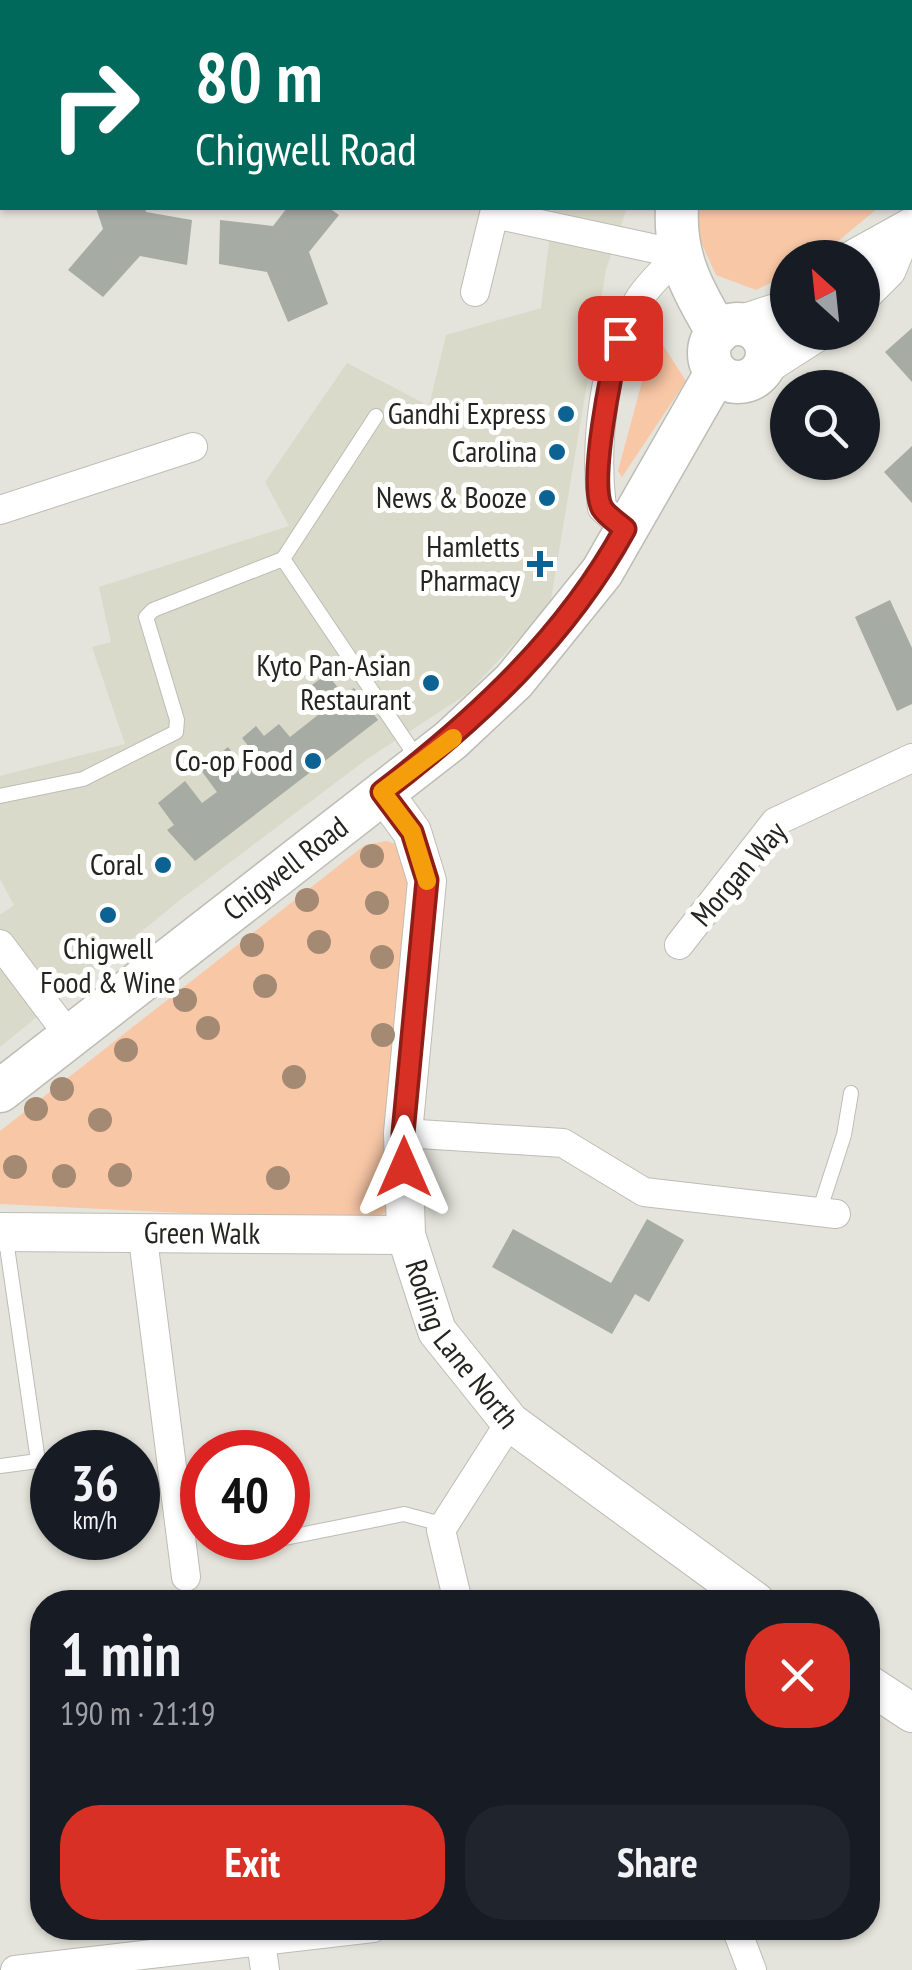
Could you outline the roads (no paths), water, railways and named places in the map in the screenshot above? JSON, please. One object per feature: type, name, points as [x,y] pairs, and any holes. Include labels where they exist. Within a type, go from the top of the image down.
[{"type":"main road","points":[[677,210],[679,254],[694,296],[742,382],[764,366]]},
{"type":"main road","name":"Chigwell Road","points":[[0,1090],[420,763],[514,681],[602,572],[724,344]]},
{"type":"street","points":[[475,292],[494,214],[679,254],[639,299],[620,338],[608,384],[599,484],[602,508],[625,529]]},
{"type":"street","points":[[880,246],[906,232]]},
{"type":"street","points":[[880,277],[888,270],[906,232]]},
{"type":"street","points":[[724,344],[770,319]]},
{"type":"street","points":[[764,366],[789,350]]},
{"type":"street","points":[[0,510],[193,447]]},
{"type":"street","name":"Morgan Way","points":[[680,945],[775,822],[912,758]]},
{"type":"street","name":"Roding Lane North","points":[[382,792],[412,832],[427,880],[403,1133],[406,1235],[437,1331],[510,1422],[740,1590]]},
{"type":"street","points":[[0,944],[70,1037]]},
{"type":"street","points":[[403,1133],[563,1143],[644,1192],[827,1213]]},
{"type":"street","points":[[142,1231],[186,1577]]},
{"type":"street","name":"Green Walk","points":[[2,1232],[406,1235]]},
{"type":"street","points":[[455,1590],[442,1530],[510,1422]]},
{"type":"street","points":[[880,1695],[912,1713]]},
{"type":"street","points":[[15,1970],[263,1956],[326,1940]]},
{"type":"street","points":[[741,1940],[752,1970]]},
{"type":"lane","points":[[0,796],[83,779],[176,732],[177,720],[146,618],[153,610],[283,560],[376,416]]},
{"type":"lane","points":[[283,560],[420,763]]},
{"type":"lane","points":[[827,1213],[851,1093]]},
{"type":"lane","points":[[0,1466],[38,1461],[2,1232]]},
{"type":"lane","points":[[310,1533],[404,1514],[445,1525]]},
{"type":"place","name":"Gandhi Express","points":[[566,414]]},
{"type":"place","name":"Carolina","points":[[557,452]]},
{"type":"place","name":"News & Booze","points":[[547,498]]},
{"type":"place","name":"Hamletts Pharmacy","points":[[540,564]]},
{"type":"place","name":"Kyto Pan-Asian Restaurant","points":[[431,683]]},
{"type":"place","name":"Co-op Food","points":[[313,761]]},
{"type":"place","name":"Coral","points":[[163,865]]},
{"type":"place","name":"Chigwell Food & Wine","points":[[108,915]]}]
